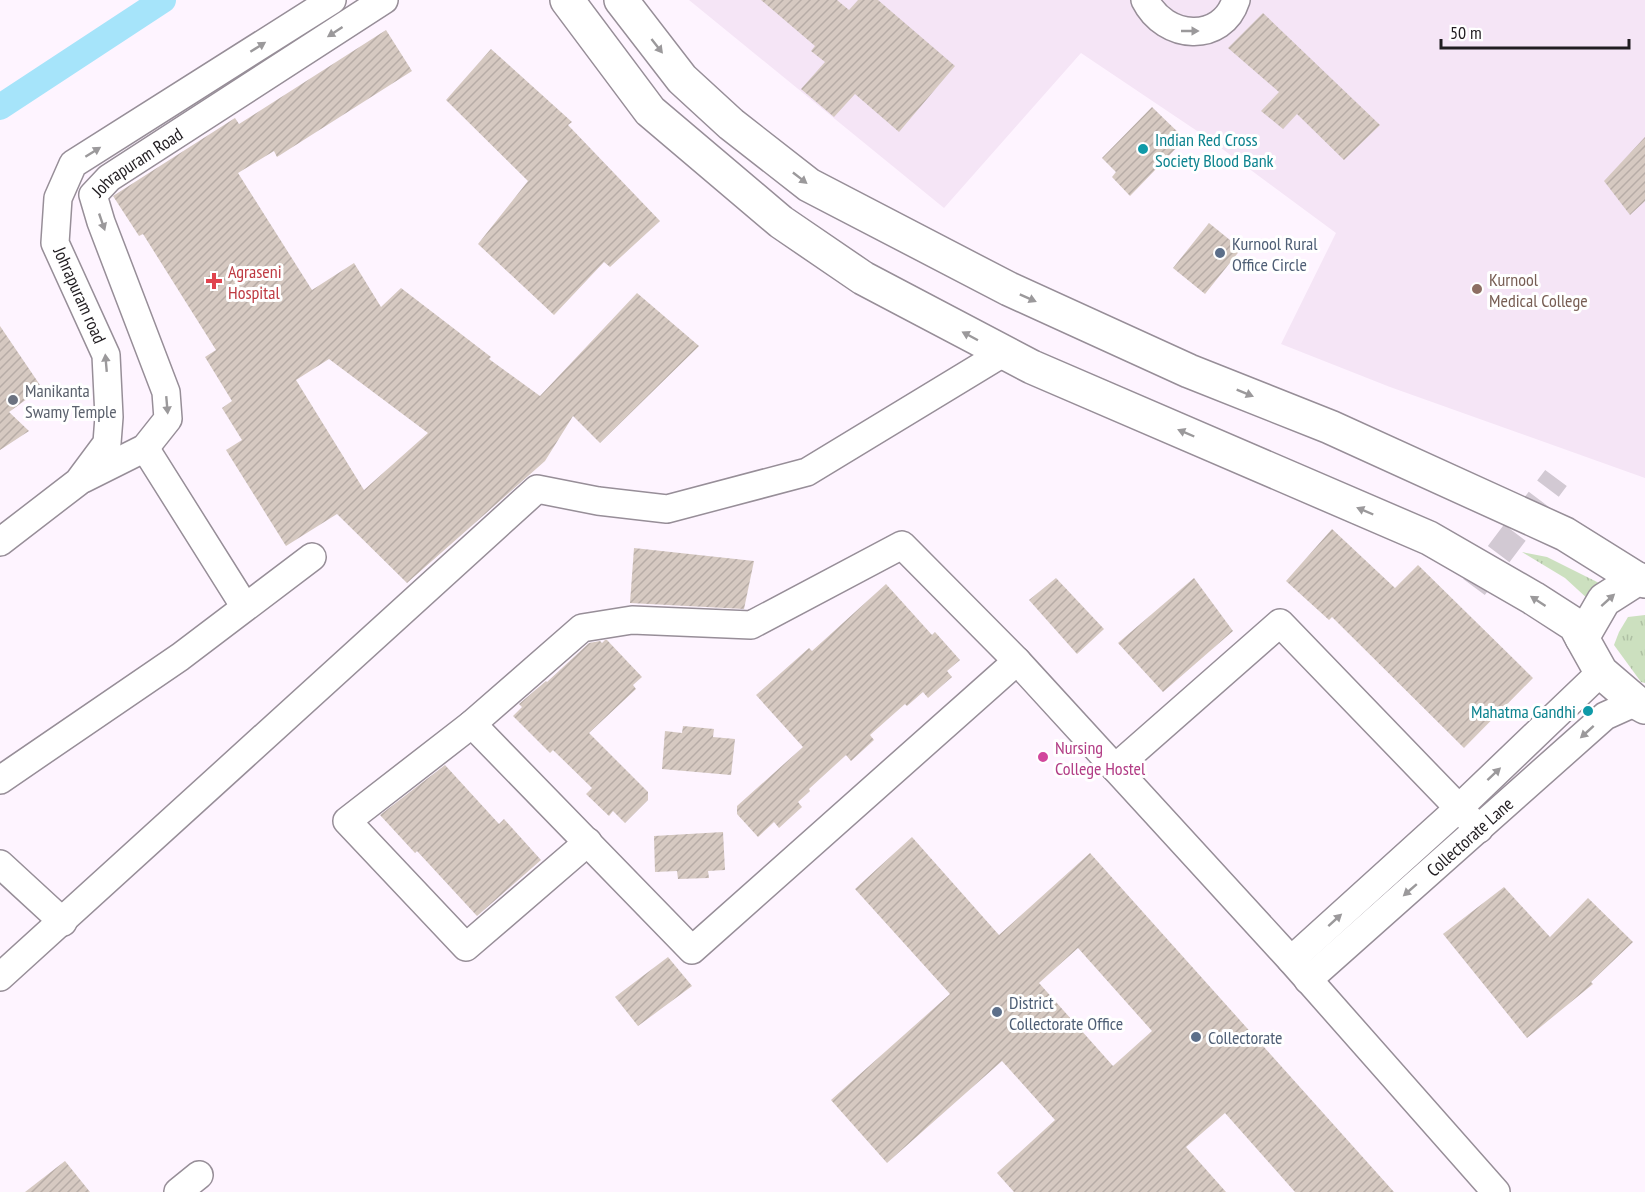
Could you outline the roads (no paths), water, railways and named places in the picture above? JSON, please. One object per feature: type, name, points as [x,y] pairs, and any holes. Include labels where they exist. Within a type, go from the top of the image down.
[{"type":"main road","points":[[567,0],[650,111],[781,222],[863,278],[1003,353],[1429,538],[1533,597],[1575,625],[1601,672],[1640,704]]},
{"type":"main road","points":[[621,0],[682,79],[731,124],[809,185],[1009,289],[1189,370],[1330,427],[1565,534],[1641,580]]},
{"type":"main road","points":[[1581,638],[1604,600],[1641,580]]},
{"type":"street","name":"Johrapuram road","points":[[0,542],[78,482],[107,443],[109,417],[106,355],[55,243],[58,198],[74,164],[332,0]]},
{"type":"street","name":"Johrapuram Road","points":[[78,482],[145,448],[168,419],[166,392],[101,222],[93,195],[109,178],[384,0]]},
{"type":"street","points":[[1145,0],[1154,15],[1167,26],[1181,31],[1197,32],[1213,27],[1226,17],[1236,0]]},
{"type":"street","points":[[0,977],[537,489],[598,501],[668,508],[807,472],[1003,353]]},
{"type":"street","points":[[145,448],[245,607]]},
{"type":"street","points":[[588,842],[466,947],[346,821],[472,724],[582,628],[632,620],[752,625],[902,545],[1017,661],[1300,970],[1496,1192]]},
{"type":"street","points":[[0,780],[180,657],[312,557]]},
{"type":"street","points":[[1115,768],[1280,622],[1479,829]]},
{"type":"street","points":[[472,724],[692,950],[1017,661]]},
{"type":"street","name":"Collectorate Lane","points":[[1300,970],[1460,807],[1601,672]]},
{"type":"street","name":"Collectorate Lane","points":[[1300,970],[1479,829],[1605,716],[1640,704]]},
{"type":"street","points":[[0,864],[63,922]]},
{"type":"street","points":[[178,1192],[199,1175]]},
{"type":"waterway","points":[[0,107],[163,0]]},
{"type":"tunnel","points":[[1474,587],[1556,478]]},
{"type":"place","name":"Indian Red Cross Society Blood Bank","points":[[1143,149]]},
{"type":"place","name":"Kurnool Rural Office Circle","points":[[1220,253]]},
{"type":"place","name":"Agraseni Hospital","points":[[214,281]]},
{"type":"place","name":"Kurnool Medical College","points":[[1477,289]]},
{"type":"place","name":"Manikanta Swamy Temple","points":[[13,400]]},
{"type":"place","name":"Mahatma Gandhi","points":[[1588,711]]},
{"type":"place","name":"Nursing College Hostel","points":[[1043,757]]},
{"type":"place","name":"District Collectorate Office","points":[[997,1012]]},
{"type":"place","name":"Collectorate","points":[[1196,1037]]}]
